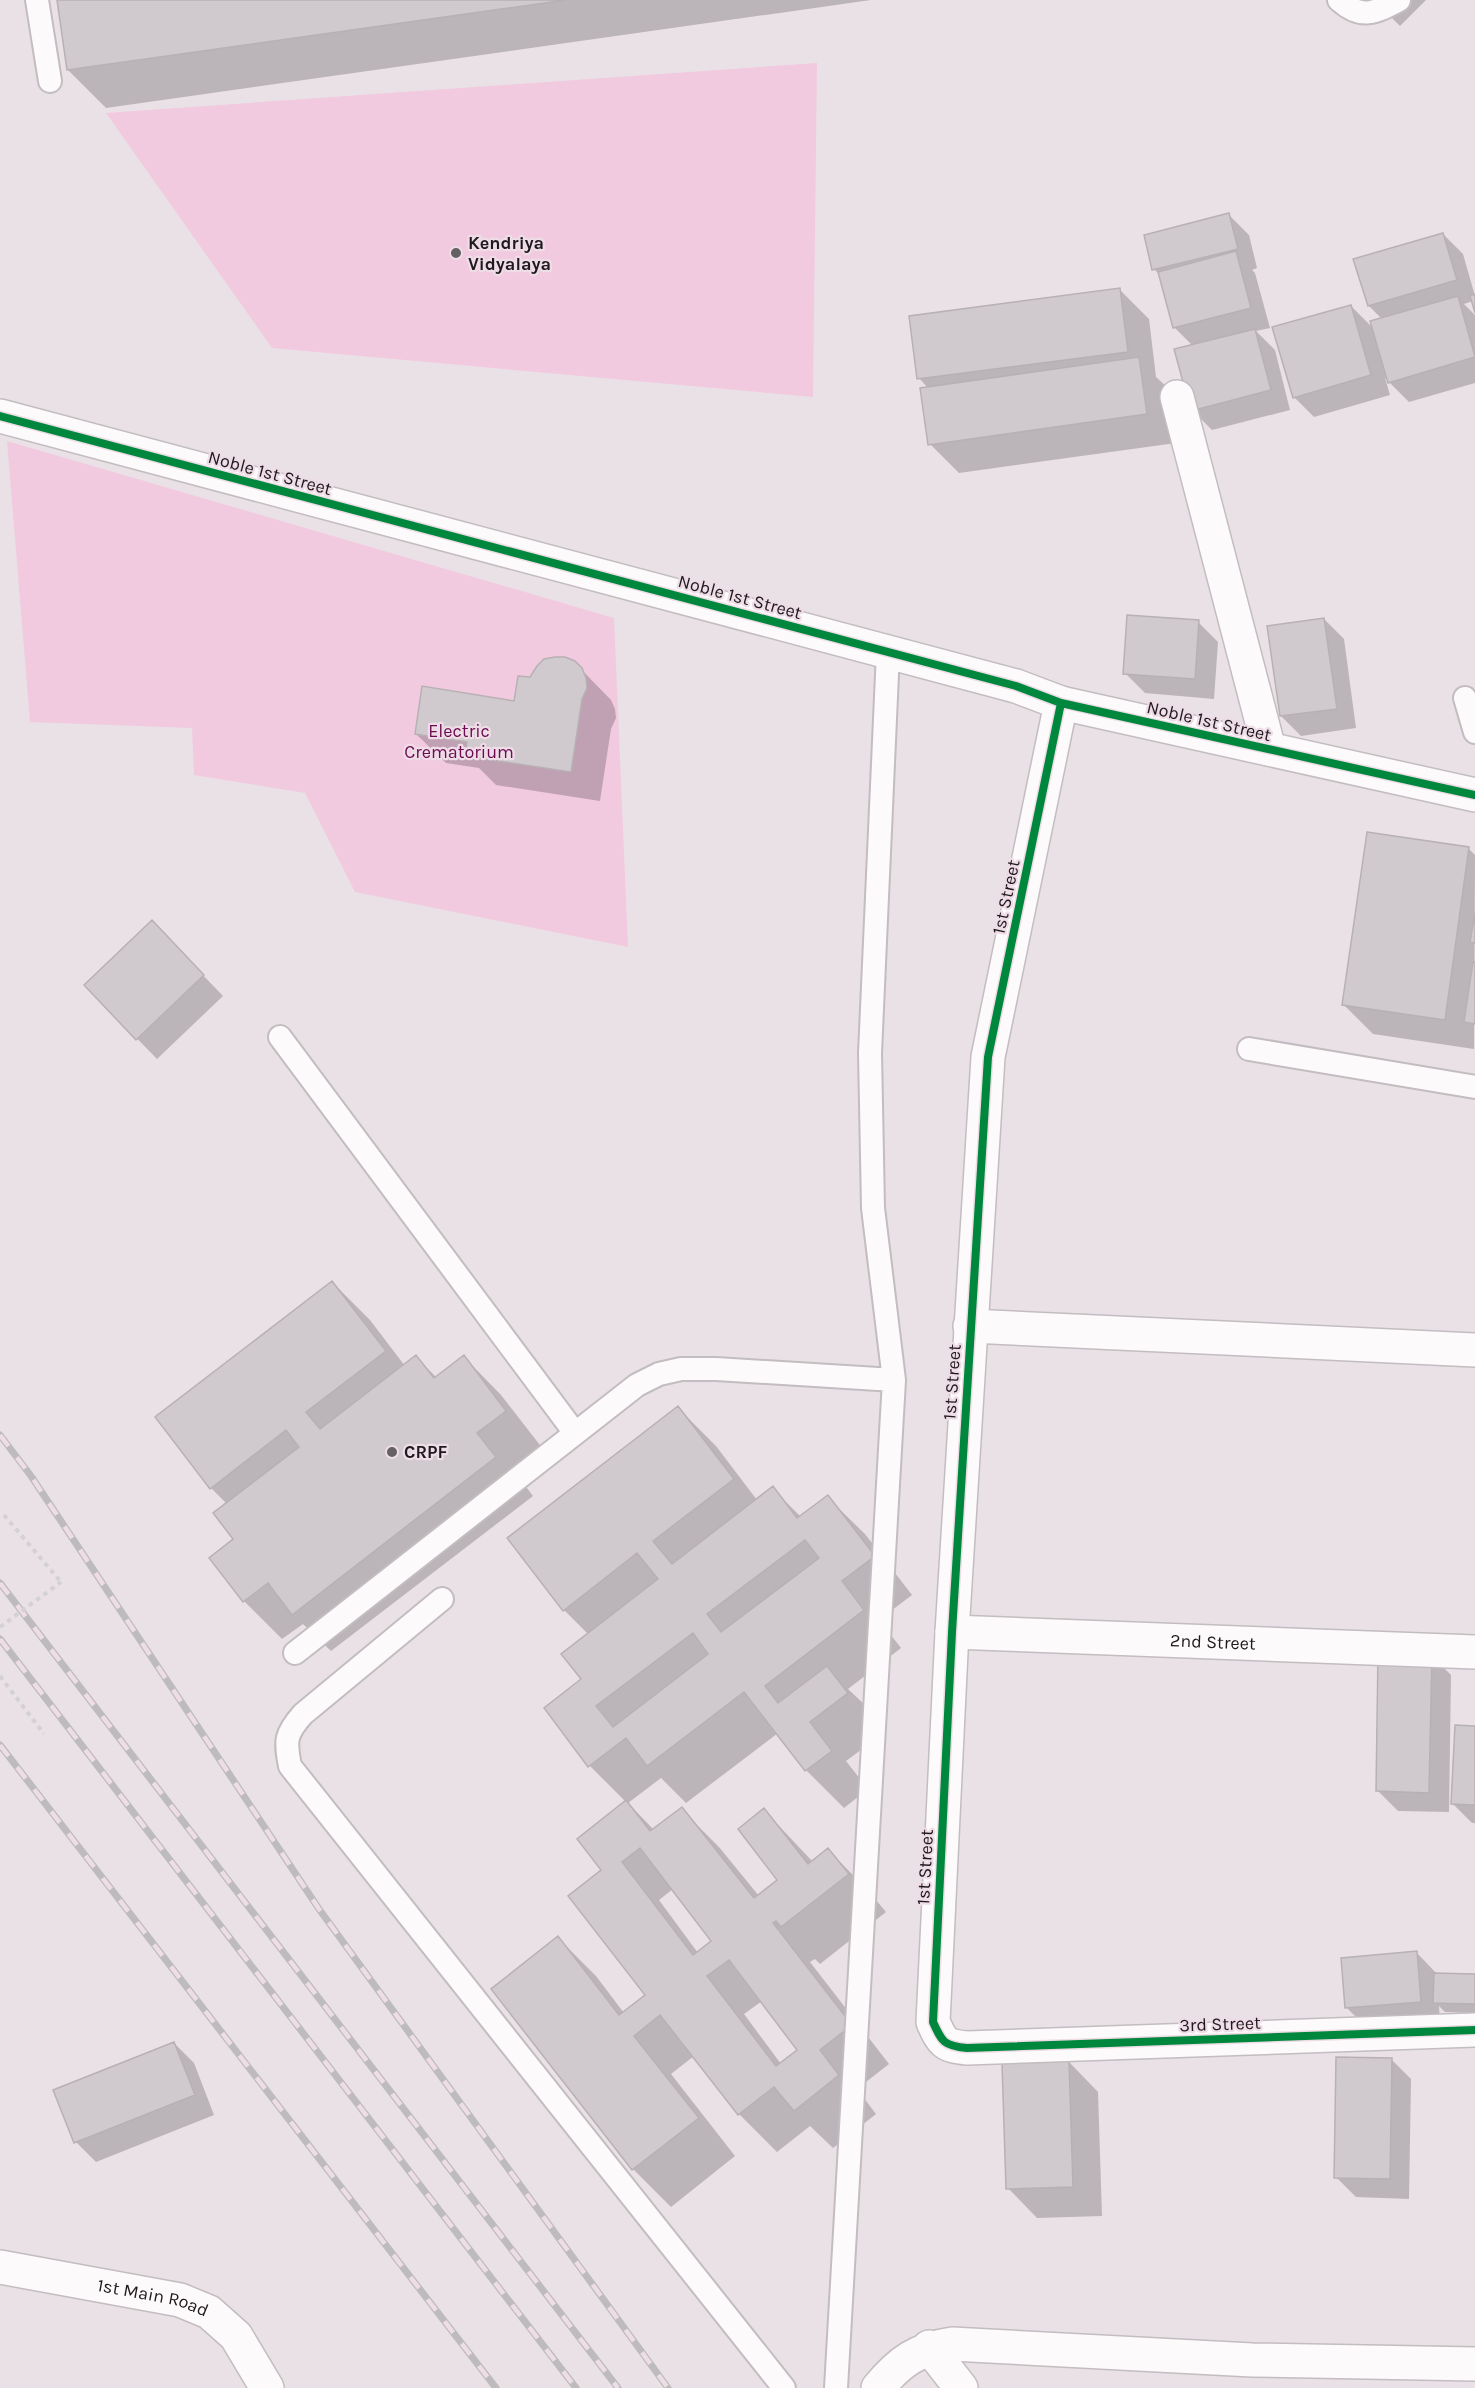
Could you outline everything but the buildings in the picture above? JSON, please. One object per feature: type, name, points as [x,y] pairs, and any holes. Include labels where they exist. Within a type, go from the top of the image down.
[{"type":"street","points":[[1177,397],[1269,749]]},
{"type":"street","name":"Noble 1st Street","points":[[0,416],[1016,686],[1060,703],[1475,795]]},
{"type":"street","name":"1st Street","points":[[967,2048],[951,2047],[941,2039],[933,2022],[952,1632],[988,1057],[1060,703]]},
{"type":"street","points":[[970,1326],[1475,1350]]},
{"type":"street","name":"2nd Street","points":[[952,1632],[1475,1652]]},
{"type":"street","name":"3rd Street","points":[[967,2048],[1475,2030]]},
{"type":"street","name":"1st Main Road","points":[[0,2267],[180,2300],[209,2312],[236,2336],[267,2388]]},
{"type":"street","points":[[878,2388],[903,2362],[929,2347],[952,2344],[1252,2360],[1475,2364]]},
{"type":"street","points":[[929,2347],[961,2388]]},
{"type":"street","points":[[1252,2360],[1272,2388]]},
{"type":"lane","points":[[37,0],[50,81]]},
{"type":"lane","points":[[1339,0],[1351,10],[1367,13],[1398,0]]},
{"type":"lane","points":[[836,2388],[894,1380],[873,1208],[870,1053],[888,652]]},
{"type":"lane","points":[[1465,698],[1475,732]]},
{"type":"lane","points":[[280,1037],[575,1433]]},
{"type":"lane","points":[[1249,1049],[1475,1087]]},
{"type":"lane","points":[[295,1653],[637,1385],[659,1374],[681,1369],[716,1369],[894,1380]]},
{"type":"lane","points":[[442,1599],[291,1727],[285,1742],[290,1766],[784,2388]]},
{"type":"path","points":[[0,1627],[61,1581],[4,1515]]},
{"type":"path","points":[[0,1676],[44,1734]]},
{"type":"green space","points":[[817,63],[813,397],[272,348],[106,113]]},
{"type":"green space","name":"Electric Crematorium","points":[[7,441],[614,618],[628,947],[355,892],[305,793],[194,775],[192,728],[30,722]]},
{"type":"railway","points":[[0,1435],[31,1476],[319,1909],[668,2388]]},
{"type":"railway","points":[[0,1583],[618,2388]]},
{"type":"railway","points":[[0,1639],[576,2388]]},
{"type":"railway","points":[[0,1745],[496,2388]]},
{"type":"cycle path","points":[[0,416],[1016,686],[1061,703],[1475,795]]},
{"type":"cycle path","points":[[1061,703],[988,1057],[952,1632],[933,2022],[945,2042],[967,2048],[1475,2030]]},
{"type":"place","name":"Kendriya Vidyalaya","points":[[456,253]]},
{"type":"place","name":"CRPF","points":[[392,1452]]}]
